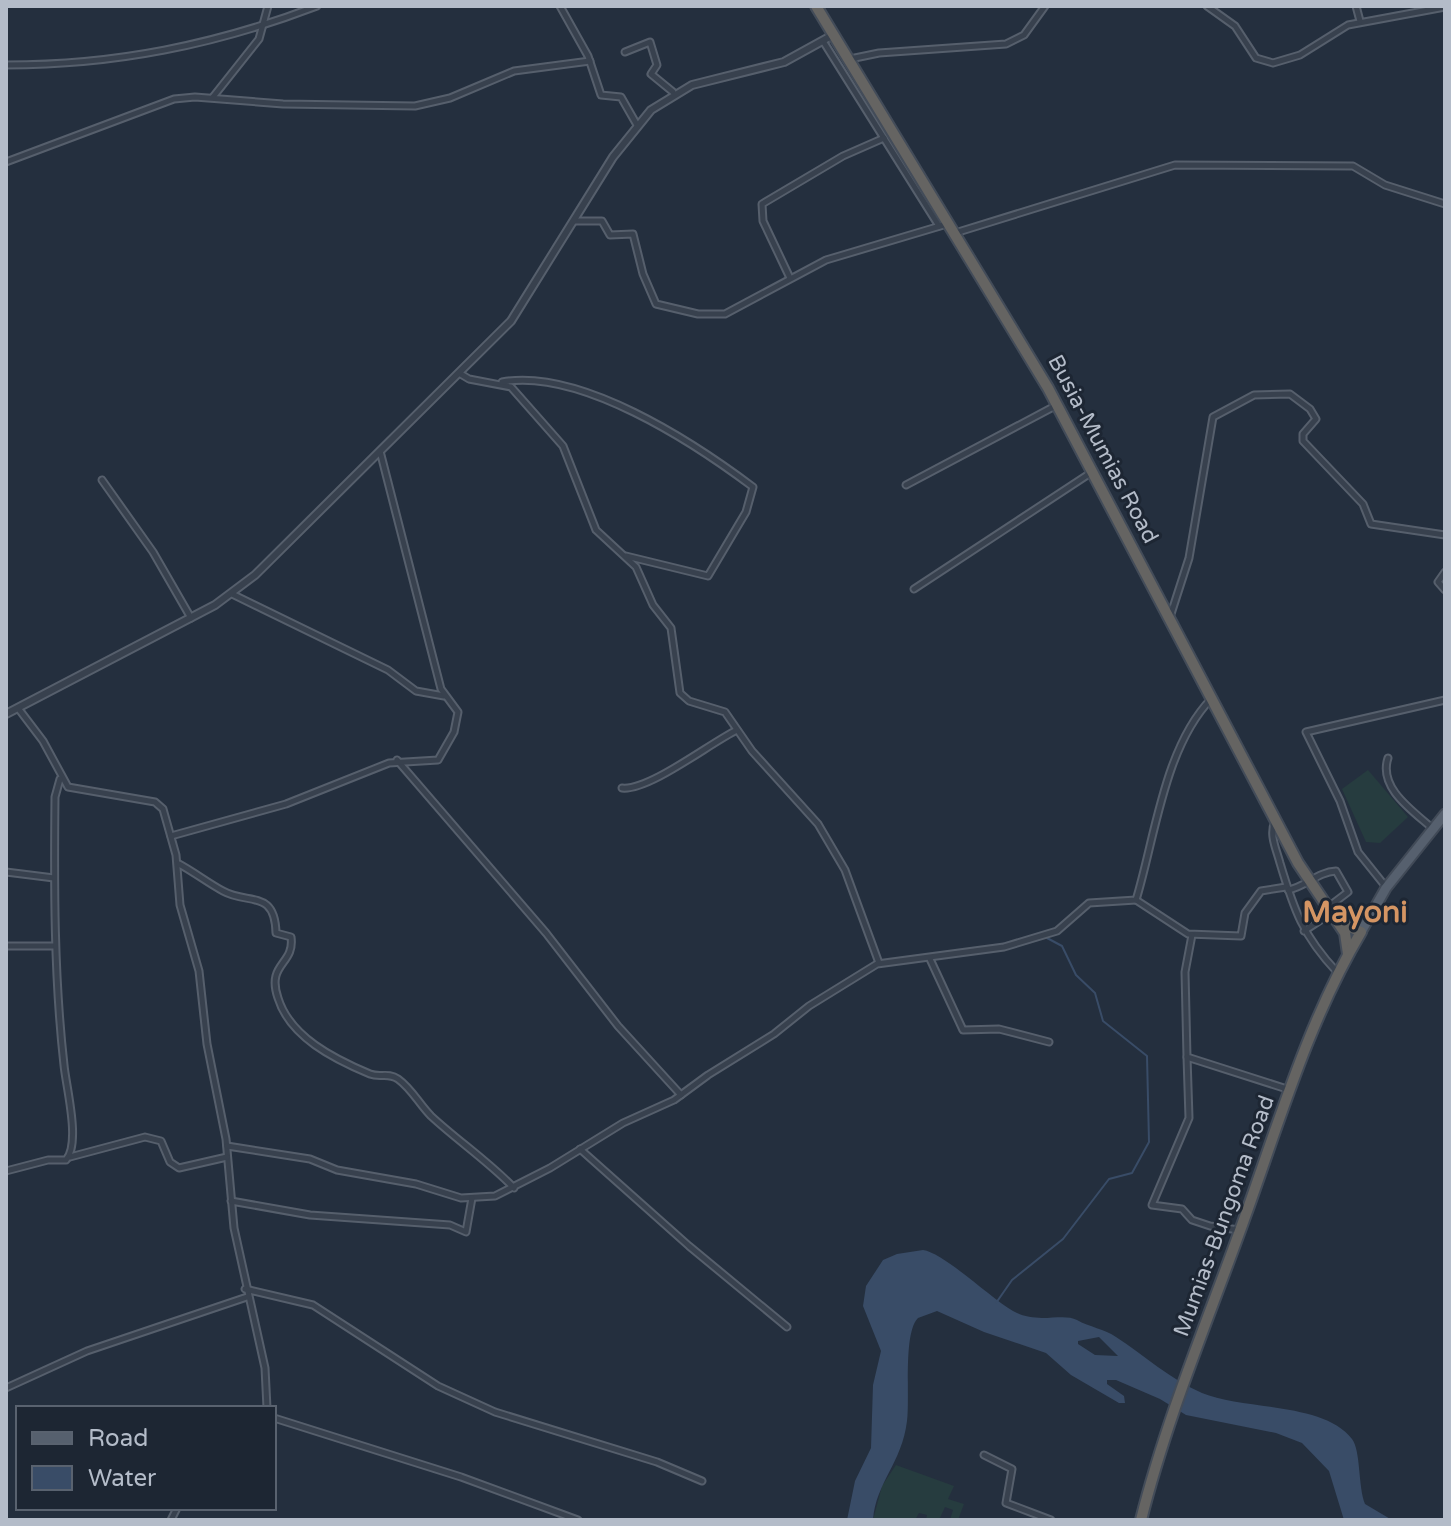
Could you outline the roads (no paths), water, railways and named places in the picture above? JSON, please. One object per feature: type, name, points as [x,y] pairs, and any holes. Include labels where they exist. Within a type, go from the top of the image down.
[{"type":"highway","name":"Busia-Mumias Road","points":[[816,6],[828,38],[849,60],[864,95],[1058,405],[1309,882],[1345,933],[1348,954]]},
{"type":"highway","points":[[1331,914],[1359,936]]},
{"type":"highway","name":"Busia-Mumias Road","points":[[1345,933],[1359,936]]},
{"type":"highway","name":"Mumias-Bungoma Road","points":[[1141,1520],[1173,1417],[1290,1090],[1338,973],[1359,936]]},
{"type":"main road","points":[[1359,936],[1386,888],[1445,814]]},
{"type":"street","points":[[213,97],[257,43],[268,6]]},
{"type":"street","points":[[6,65],[85,63],[156,54],[234,36],[317,6]]},
{"type":"street","points":[[560,6],[590,61],[601,95],[621,97],[637,125]]},
{"type":"street","points":[[849,60],[879,53],[1006,44],[1024,35],[1045,6]]},
{"type":"street","points":[[1207,6],[1235,26],[1256,58],[1269,63],[1300,55],[1335,30],[1360,21],[1445,7]]},
{"type":"street","points":[[1356,6],[1360,21]]},
{"type":"street","points":[[6,714],[232,594],[520,311],[613,157],[637,125],[651,110],[692,85],[784,62],[828,38],[864,95],[884,138],[947,227]]},
{"type":"street","points":[[625,52],[650,42],[657,65],[651,74],[673,92]]},
{"type":"street","points":[[6,162],[168,101],[213,97],[273,104],[407,107],[440,101],[514,71],[590,61]]},
{"type":"street","points":[[790,278],[763,221],[762,204],[843,156],[884,138]]},
{"type":"street","points":[[574,221],[602,221],[610,235],[633,235],[643,274],[656,303],[662,307],[698,314],[725,314],[830,258],[1175,165],[1354,166],[1385,185],[1445,204]]},
{"type":"street","points":[[459,373],[469,379],[561,384],[641,415],[689,442],[753,487],[746,512],[708,576],[625,556]]},
{"type":"street","points":[[501,382],[523,397],[563,446],[596,530],[639,570],[651,601],[673,633],[680,693],[689,701],[722,709],[809,812],[834,847],[871,934],[879,963]]},
{"type":"street","points":[[1169,617],[1189,558],[1212,418],[1254,395],[1290,394],[1310,409],[1316,419],[1303,434],[1303,441],[1366,507],[1371,524],[1445,535]]},
{"type":"street","points":[[906,485],[1058,405]]},
{"type":"street","points":[[171,836],[286,804],[397,760],[441,758],[458,719],[456,708],[444,696],[380,451]]},
{"type":"street","points":[[914,589],[1093,471]]},
{"type":"street","points":[[102,480],[153,552],[191,618]]},
{"type":"street","points":[[1445,572],[1438,582],[1445,590]]},
{"type":"street","points":[[232,594],[388,670],[416,691],[444,696]]},
{"type":"street","points":[[1136,900],[1171,773],[1196,718],[1212,698]]},
{"type":"street","points":[[1386,888],[1353,844],[1340,801],[1306,732],[1445,700]]},
{"type":"street","points":[[18,708],[43,741],[61,778],[71,789],[158,803],[163,809],[179,864],[180,905],[199,971],[207,1044],[227,1146],[231,1201],[245,1289],[265,1368],[267,1406]]},
{"type":"street","points":[[622,788],[632,788],[649,781],[737,730]]},
{"type":"street","points":[[1388,758],[1386,769],[1391,788],[1433,829]]},
{"type":"street","points":[[397,760],[539,925],[618,1026],[681,1095]]},
{"type":"street","points":[[61,778],[55,797],[54,946],[64,1066],[72,1107],[70,1157]]},
{"type":"street","points":[[1276,820],[1272,835],[1304,932],[1338,973]]},
{"type":"street","points":[[179,864],[223,892],[249,896],[264,903],[272,911],[276,933],[291,937],[290,953],[276,971],[275,987],[279,1003],[299,1035],[368,1073],[395,1077],[429,1114],[482,1156],[514,1188]]},
{"type":"street","points":[[1136,900],[1192,935],[1241,936],[1245,913],[1261,891],[1309,882],[1330,871],[1342,878],[1348,894],[1331,914],[1304,932]]},
{"type":"street","points":[[6,872],[54,878]]},
{"type":"street","points":[[227,1146],[299,1156],[337,1170],[472,1198],[514,1188],[616,1127],[681,1095],[774,1034],[804,1009],[879,963],[930,959],[1004,947],[1049,935],[1092,903],[1126,904],[1136,900]]},
{"type":"street","points":[[1192,935],[1185,972],[1189,1117],[1152,1205],[1182,1209],[1190,1219],[1210,1226],[1240,1230]]},
{"type":"street","points":[[6,946],[54,946]]},
{"type":"street","points":[[930,959],[963,1030],[999,1029],[1049,1042]]},
{"type":"street","points":[[1187,1057],[1290,1090]]},
{"type":"street","points":[[6,1171],[148,1137],[160,1140],[170,1162],[181,1168],[227,1157]]},
{"type":"street","points":[[580,1149],[689,1246],[787,1327]]},
{"type":"street","points":[[231,1201],[310,1215],[450,1225],[467,1232],[472,1198]]},
{"type":"street","points":[[245,1289],[313,1305],[438,1386],[495,1412],[645,1458],[702,1481]]},
{"type":"street","points":[[6,1388],[90,1350],[247,1297]]},
{"type":"street","points":[[276,1419],[461,1477],[578,1520]]},
{"type":"street","points":[[984,1455],[1012,1469],[1006,1503],[1051,1520]]},
{"type":"water","points":[[923,1250],[932,1253],[1022,1315],[1071,1318],[1107,1332],[1202,1393],[1303,1413],[1339,1427],[1355,1445],[1365,1504],[1392,1520],[1344,1520],[1329,1471],[1302,1443],[1276,1433],[1186,1415],[1160,1399],[1116,1380],[1107,1380],[1107,1384],[1124,1396],[1125,1403],[1119,1403],[1071,1375],[1046,1353],[984,1332],[937,1311],[918,1318],[913,1326],[904,1436],[879,1494],[873,1520],[847,1520],[855,1481],[871,1448],[873,1385],[881,1351],[863,1306],[866,1286],[883,1260],[897,1254]],"holes":[[[1099,1337],[1118,1356],[1095,1355],[1078,1341]]]},
{"type":"waterway","points":[[996,1303],[1012,1280],[1063,1239],[1109,1179],[1132,1173],[1149,1142],[1147,1056],[1103,1021],[1095,993],[1076,975],[1062,946],[1047,938]]},
{"type":"district","name":"Mayoni","points":[[1355,912]]}]
